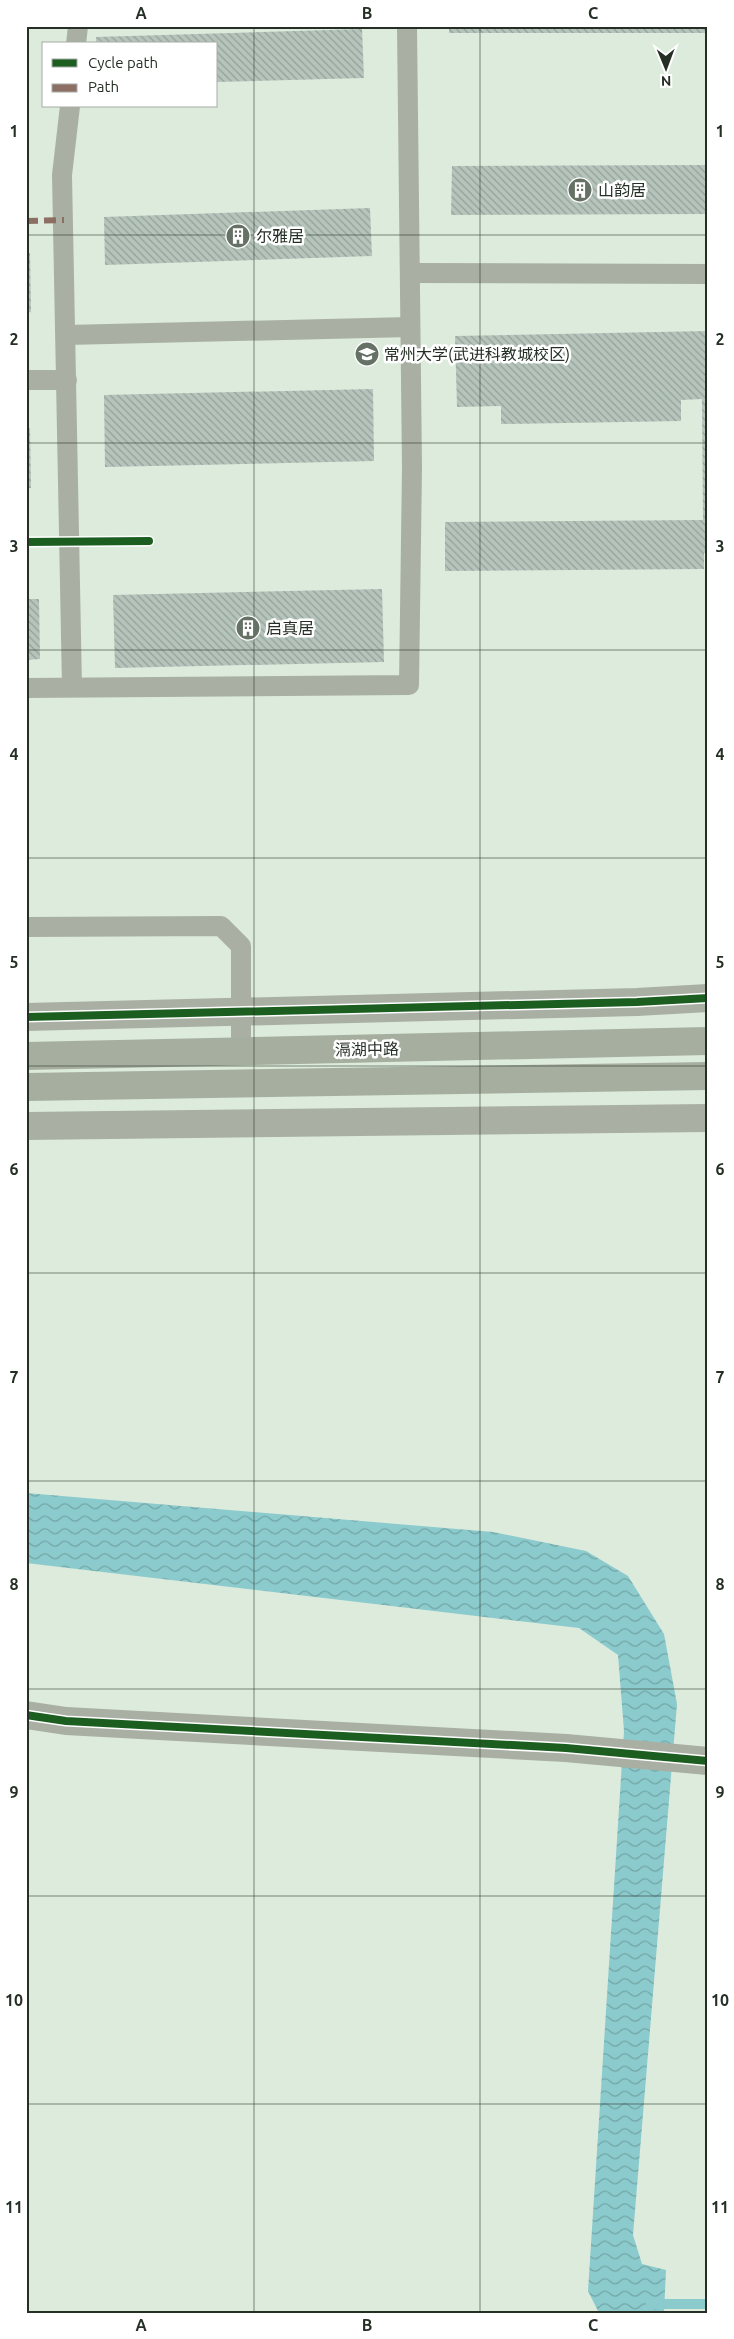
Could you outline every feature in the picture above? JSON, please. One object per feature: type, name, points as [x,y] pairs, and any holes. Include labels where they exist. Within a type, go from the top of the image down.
[{"type":"main road","points":[[658,1042],[708,1021]]},
{"type":"main road","name":"滆湖中路","points":[[26,1056],[708,1041]]},
{"type":"main road","points":[[656,1076],[708,1089]]},
{"type":"main road","name":"滆湖中路","points":[[26,1087],[708,1076]]},
{"type":"street","points":[[26,1017],[637,1002],[708,998]]},
{"type":"street","points":[[26,1126],[708,1118]]},
{"type":"street","points":[[26,1715],[66,1721],[557,1747],[708,1761]]},
{"type":"lane","points":[[76,42],[78,26]]},
{"type":"lane","points":[[26,688],[409,685],[412,466],[407,26]]},
{"type":"lane","points":[[70,108],[62,175],[72,687]]},
{"type":"lane","points":[[410,273],[708,274]]},
{"type":"lane","points":[[66,335],[410,327]]},
{"type":"lane","points":[[26,380],[67,380]]},
{"type":"lane","points":[[26,927],[221,926],[240,946],[241,1052]]},
{"type":"water","points":[[26,1493],[493,1532],[586,1551],[628,1576],[664,1634],[677,1704],[633,2235],[642,2264],[666,2270],[664,2313],[599,2313],[588,2291],[624,1731],[618,1655],[579,1628],[26,1563]]},
{"type":"building","points":[[449,26],[708,26],[708,33],[449,33]]},
{"type":"building","points":[[362,29],[364,78],[218,82],[218,42],[96,42],[96,37]]},
{"type":"building","name":"山韵居","points":[[708,165],[708,214],[451,215],[452,166]]},
{"type":"building","name":"尔雅居","points":[[370,208],[372,256],[105,265],[104,217]]},
{"type":"building","points":[[26,253],[30,253],[31,312],[26,313]]},
{"type":"building","points":[[708,331],[708,553],[704,553],[704,569],[445,571],[445,522],[703,520],[702,399],[681,400],[681,421],[501,424],[501,406],[457,407],[455,336]]},
{"type":"building","points":[[373,389],[374,461],[105,467],[104,395]]},
{"type":"building","points":[[26,428],[30,428],[31,488],[26,488]]},
{"type":"building","name":"启真居","points":[[382,589],[384,662],[115,668],[113,595]]},
{"type":"building","points":[[26,599],[39,599],[40,659],[26,660]]},
{"type":"waterway","points":[[651,2304],[708,2304]]},
{"type":"marked path","points":[[26,221],[64,220]]},
{"type":"cycle path","points":[[26,542],[149,541]]},
{"type":"cycle path","points":[[26,1017],[637,1002],[708,998]]},
{"type":"cycle path","points":[[26,1715],[66,1721],[566,1748],[708,1761]]},
{"type":"place","name":"山韵居","points":[[580,190]]},
{"type":"place","name":"尔雅居","points":[[238,236]]},
{"type":"place","name":"常州大学(武进科教城校区)","points":[[367,354]]},
{"type":"place","name":"启真居","points":[[248,628]]}]
